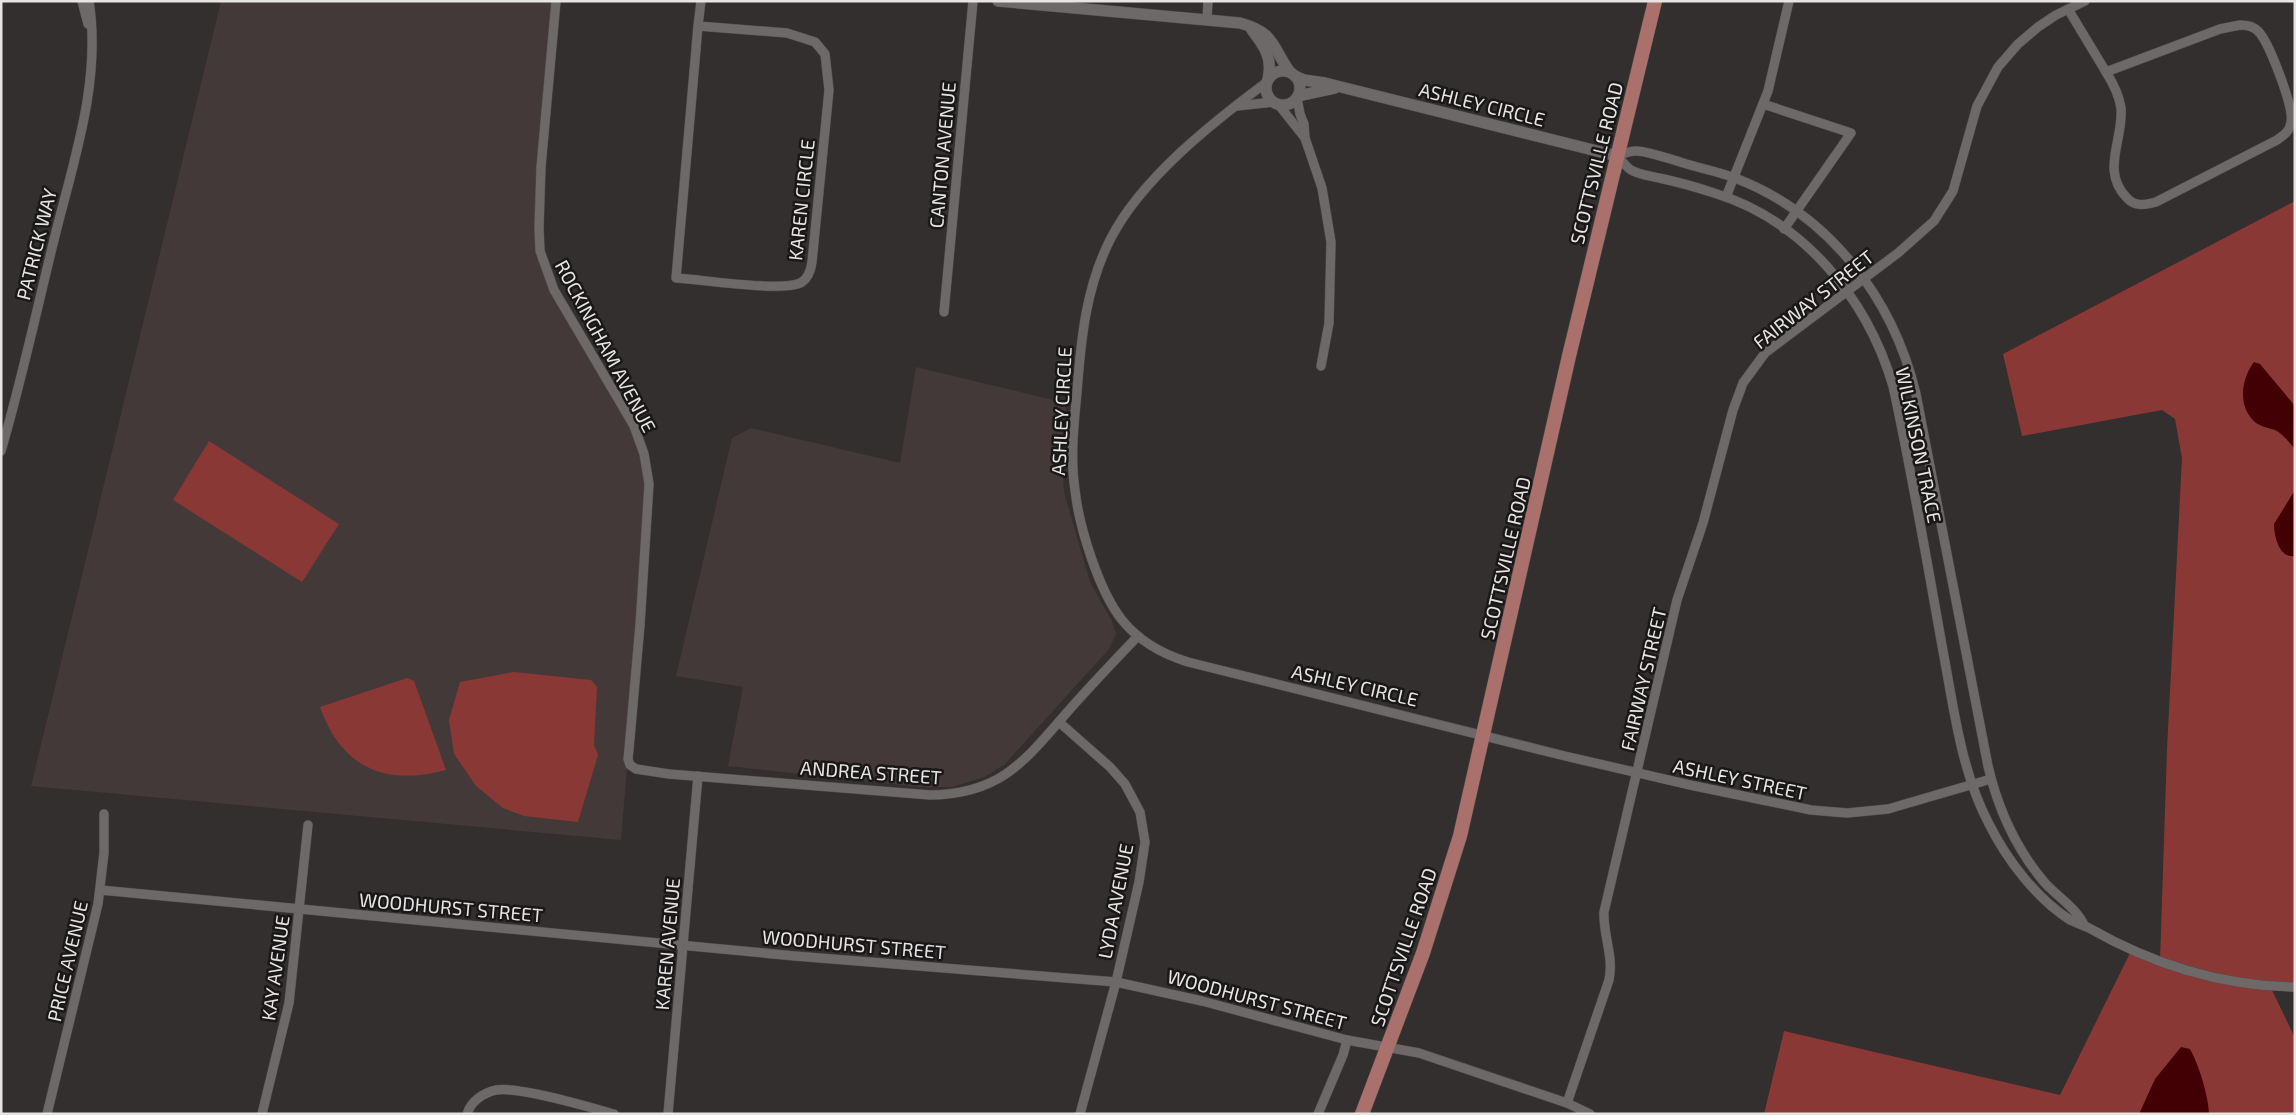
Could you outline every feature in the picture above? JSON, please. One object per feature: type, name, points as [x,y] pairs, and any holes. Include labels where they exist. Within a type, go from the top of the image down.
[{"type":"main road","name":"SCOTTSVILLE ROAD","points":[[1362,1114],[1443,895],[1460,836],[1569,356],[1655,1]]},
{"type":"street","name":"PATRICK WAY","points":[[82,1],[92,44]]},
{"type":"street","name":"PATRICK WAY","points":[[1,451],[75,154],[90,84],[94,30],[89,1]]},
{"type":"street","name":"ROCKINGHAM AVENUE","points":[[556,1],[542,167],[539,227],[540,250],[554,290],[634,426],[647,469],[649,500],[628,759],[630,765]]},
{"type":"street","name":"KAREN CIRCLE","points":[[698,26],[787,33],[809,39],[819,45],[825,54],[829,90],[811,266],[802,282],[784,287],[676,278],[698,26],[701,1]]},
{"type":"street","name":"CANTON AVENUE","points":[[944,312],[973,1]]},
{"type":"street","points":[[998,1],[1240,23],[1259,29],[1268,36],[1300,88],[1298,97],[1300,114],[1304,124],[1305,138],[1322,188],[1331,242],[1330,315],[1321,366]]},
{"type":"street","points":[[1207,19],[1208,1]]},
{"type":"street","points":[[1726,196],[1768,91],[1789,1]]},
{"type":"street","name":"FAIRWAY STREET","points":[[1567,1103],[1612,967],[1604,931],[1604,912],[1677,600],[1703,523],[1733,410],[1743,383],[1765,353],[1848,292],[1926,229],[1948,202],[1957,180],[1977,106],[2001,63],[2033,31],[2068,9],[2085,1]]},
{"type":"street","points":[[2068,9],[2115,87],[2121,108],[2114,151],[2114,171],[2128,200],[2140,205],[2156,202],[2277,140],[2287,132],[2291,125],[2289,104],[2270,54],[2262,35],[2252,27],[2240,25],[2220,29],[2106,72]]},
{"type":"street","points":[[1250,26],[1267,50],[1270,70],[1267,93],[1305,138]]},
{"type":"street","points":[[1268,80],[1280,71],[1293,74]]},
{"type":"street","name":"ASHLEY CIRCLE","points":[[1293,74],[1304,80],[1617,156]]},
{"type":"street","name":"ASHLEY CIRCLE","points":[[1268,80],[1202,134],[1134,202],[1108,244],[1089,294],[1082,339],[1075,415],[1072,460],[1075,490],[1085,535],[1109,600],[1123,621],[1138,636],[1162,652],[1188,662],[1484,735]]},
{"type":"street","name":"ASHLEY CIRCLE","points":[[1298,97],[1339,87]]},
{"type":"street","points":[[1237,106],[1275,103],[1288,104],[1298,97]]},
{"type":"street","points":[[1763,104],[1851,133],[1784,228]]},
{"type":"street","name":"WILKINSON TRACE","points":[[2084,926],[2080,917],[2054,892],[2026,857],[2002,814],[1991,779],[1912,378],[1895,330],[1865,278],[1835,244],[1796,211],[1767,193],[1734,177],[1637,150],[1617,156],[1632,171],[1726,196],[1759,212],[1784,228],[1817,256],[1848,292],[1875,337],[1893,386],[1954,707],[1972,785],[1989,824],[2021,873],[2055,908],[2072,921],[2125,949],[2179,968],[2232,981],[2295,988]]},
{"type":"street","name":"ANDREA STREET","points":[[630,765],[636,769],[698,776],[930,795],[956,793],[981,787],[1013,770],[1138,636]]},
{"type":"street","name":"LYDA AVENUE","points":[[1059,722],[1118,776],[1131,794],[1142,821],[1145,842],[1142,869],[1116,982],[1080,1114]]},
{"type":"street","name":"ASHLEY STREET","points":[[1484,735],[1638,773],[1811,810],[1847,813],[1901,806],[1991,779]]},
{"type":"street","name":"KAREN AVENUE","points":[[668,1114],[698,776]]},
{"type":"street","name":"PRICE AVENUE","points":[[47,1114],[100,890],[104,853],[104,814]]},
{"type":"street","name":"KAY AVENUE","points":[[262,1114],[290,1003],[308,825]]},
{"type":"street","name":"WOODHURST STREET","points":[[100,890],[684,945],[1116,982],[1202,1001],[1347,1040],[1419,1053],[1567,1103],[1590,1114]]},
{"type":"street","points":[[1318,1114],[1343,1055],[1347,1040]]},
{"type":"street","points":[[468,1114],[478,1098],[487,1093],[503,1090],[528,1093],[614,1114]]},
{"type":"shaded area","points":[[221,1],[552,1],[539,227],[544,264],[621,401],[644,454],[649,500],[621,840],[31,786]]},
{"type":"shaded area","points":[[2295,201],[2295,987],[2270,986],[2295,1038],[2295,1114],[1764,1114],[1784,1031],[2060,1095],[2131,951],[2160,961],[2167,749],[2182,458],[2175,419],[2162,410],[2022,436],[2003,354]]},
{"type":"shaded area","points":[[2254,362],[2260,364],[2295,406],[2295,449],[2286,438],[2275,430],[2256,423],[2246,409],[2243,393],[2244,385],[2246,376]]},
{"type":"shaded area","points":[[916,367],[1066,403],[1062,453],[1064,492],[1090,582],[1112,621],[1116,634],[1109,649],[1004,765],[984,777],[952,787],[919,787],[728,766],[743,687],[676,676],[732,438],[751,428],[900,463]]},
{"type":"shaded area","points":[[209,441],[339,524],[302,582],[173,500]]},
{"type":"shaded area","points":[[2295,490],[2295,556],[2290,556],[2285,554],[2278,546],[2274,524]]},
{"type":"shaded area","points":[[514,672],[591,680],[597,687],[594,745],[598,755],[578,822],[524,816],[503,808],[476,786],[454,754],[449,720],[460,682]]},
{"type":"shaded area","points":[[407,678],[414,681],[446,770],[424,775],[404,776],[385,773],[368,767],[353,758],[340,745],[329,728],[320,707]]},
{"type":"shaded area","points":[[2181,1047],[2190,1049],[2197,1064],[2203,1080],[2209,1114],[2139,1114],[2155,1079]]}]
